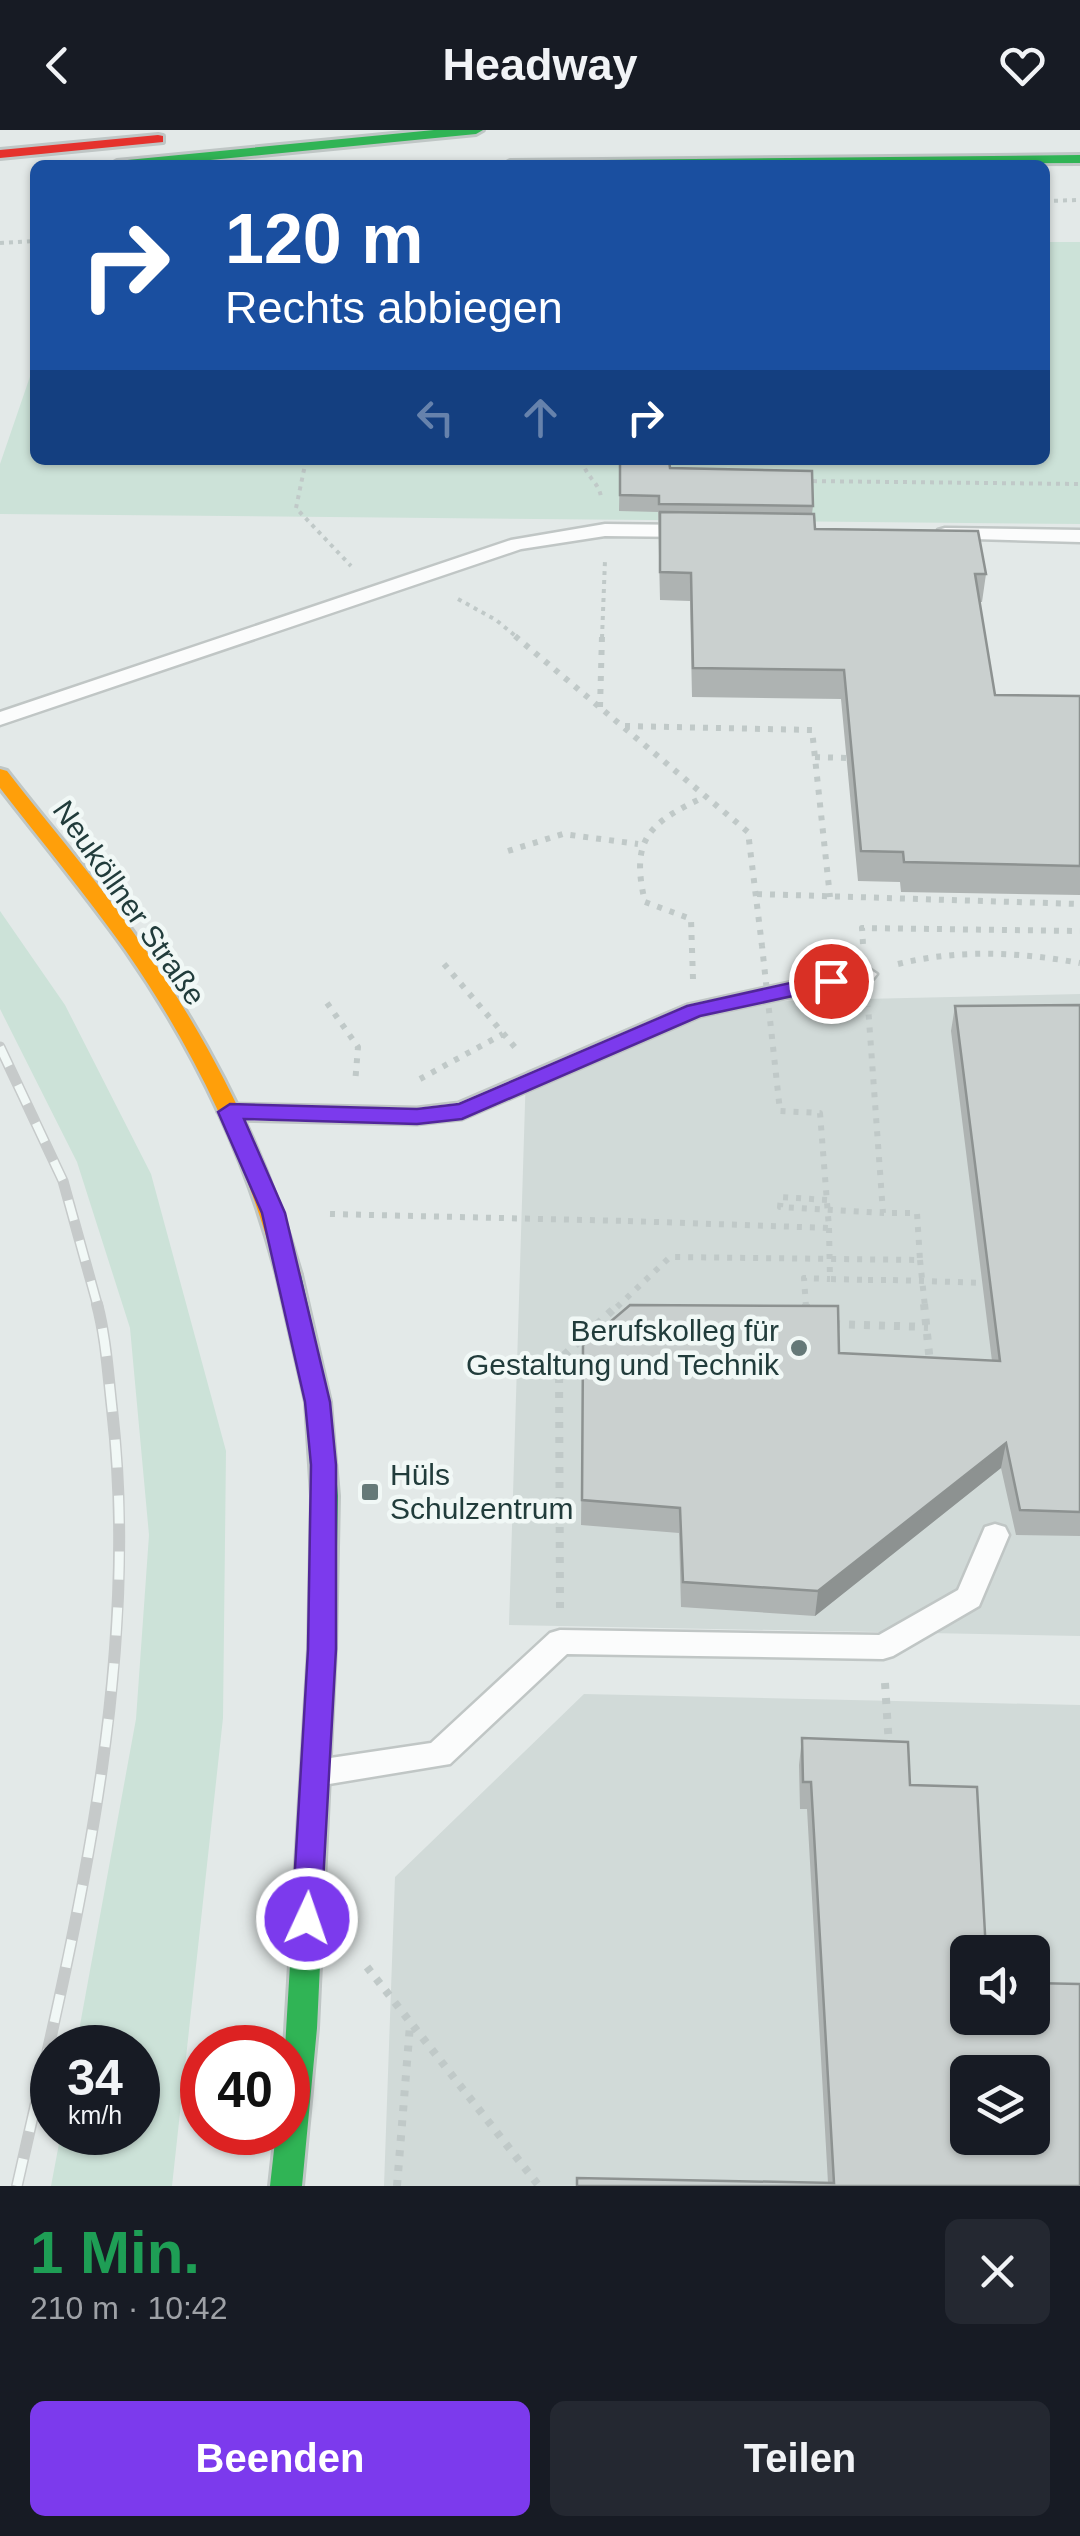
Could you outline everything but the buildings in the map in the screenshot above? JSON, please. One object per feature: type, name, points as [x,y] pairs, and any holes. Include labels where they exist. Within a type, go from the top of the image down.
[{"type":"main road","points":[[0,154],[250,130]]},
{"type":"main road","points":[[168,160],[476,130]]},
{"type":"main road","points":[[1050,160],[1080,160]]},
{"type":"main road","points":[[0,176],[30,173]]},
{"type":"main road","name":"Neuköllner Straße","points":[[0,775],[152,976],[230,1112],[274,1213],[318,1402],[324,1465],[322,1649],[305,1956],[286,2186]]},
{"type":"lane","points":[[0,719],[518,544],[604,530],[716,531]]},
{"type":"lane","points":[[924,534],[1080,536]]},
{"type":"lane","points":[[230,1112],[417,1116],[462,1111],[694,1010],[866,974]]},
{"type":"lane","points":[[314,1774],[439,1755],[560,1642],[884,1647],[970,1598],[995,1535]]},
{"type":"path","points":[[1050,201],[1080,200]]},
{"type":"path","points":[[0,243],[30,240]]},
{"type":"path","points":[[305,465],[296,508],[376,590]]},
{"type":"path","points":[[583,465],[600,487],[604,530],[600,707]]},
{"type":"path","points":[[793,481],[1080,484]]},
{"type":"path","points":[[442,597],[458,599],[496,620],[748,832],[780,1111],[820,1113],[830,1278]]},
{"type":"path","points":[[624,726],[812,730],[830,897]]},
{"type":"path","points":[[815,757],[846,758]]},
{"type":"path","points":[[694,1010],[691,920],[644,902],[636,872],[638,844],[662,817],[704,797]]},
{"type":"path","points":[[508,852],[563,834],[638,844]]},
{"type":"path","points":[[757,894],[1080,904]]},
{"type":"path","points":[[883,1212],[862,928],[1080,931]]},
{"type":"path","points":[[866,974],[929,954],[1038,955],[1080,963]]},
{"type":"path","points":[[444,964],[510,1044]]},
{"type":"path","points":[[327,1003],[358,1048],[353,1115]]},
{"type":"path","points":[[353,1115],[502,1034]]},
{"type":"path","points":[[826,1200],[781,1197],[780,1207],[917,1213],[931,1383]]},
{"type":"path","points":[[274,1213],[829,1228]]},
{"type":"path","points":[[560,1642],[559,1360],[670,1257],[920,1260]]},
{"type":"path","points":[[806,1313],[804,1278],[985,1283]]},
{"type":"path","points":[[604,1319],[623,1319]]},
{"type":"path","points":[[832,1324],[928,1326]]},
{"type":"path","points":[[884,1647],[889,1752]]},
{"type":"path","points":[[305,1956],[358,1955],[539,2186]]},
{"type":"path","points":[[397,2186],[410,2024]]},
{"type":"shaded area","name":"Berufskolleg für Gestaltung und Technik","points":[[1080,994],[1080,1636],[509,1625],[526,1071],[685,1003]]},
{"type":"shaded area","points":[[584,1694],[1080,1705],[1080,2186],[384,2186],[395,1877]]},
{"type":"green space","points":[[1050,242],[1080,242],[1080,524],[0,514],[0,464],[30,377],[30,465],[1050,465]]},
{"type":"green space","points":[[0,911],[65,1005],[151,1174],[226,1451],[223,1718],[190,2025],[180,2025],[180,2113],[172,2186],[51,2186],[57,2155],[160,2155],[160,2025],[80,2025],[136,1719],[149,1535],[130,1328],[77,1162],[0,1009]]},
{"type":"railway","points":[[0,1047],[63,1181],[98,1307]]},
{"type":"railway","points":[[17,2186],[80,1898],[110,1703],[118,1605],[119,1507],[108,1369],[97,1304]]},
{"type":"traffic: fast","points":[[168,160],[476,130]]},
{"type":"traffic: fast","points":[[985,160],[1080,159]]},
{"type":"traffic: fast","points":[[286,2186],[302,2028],[322,1649],[325,1496],[318,1402],[289,1275]]},
{"type":"traffic: slow","points":[[0,775],[117,924],[196,1047],[251,1158],[289,1275]]},
{"type":"traffic: jam","points":[[0,154],[158,139]]},
{"type":"place","name":"Berufskolleg für Gestaltung und Technik","points":[[799,1348]]},
{"type":"place","name":"Hüls Schulzentrum","points":[[370,1492]]},
{"type":"route","points":[[307,1919],[322,1649],[325,1496],[318,1402],[274,1213],[230,1112],[417,1116],[462,1111],[694,1010],[831,981]]}]
